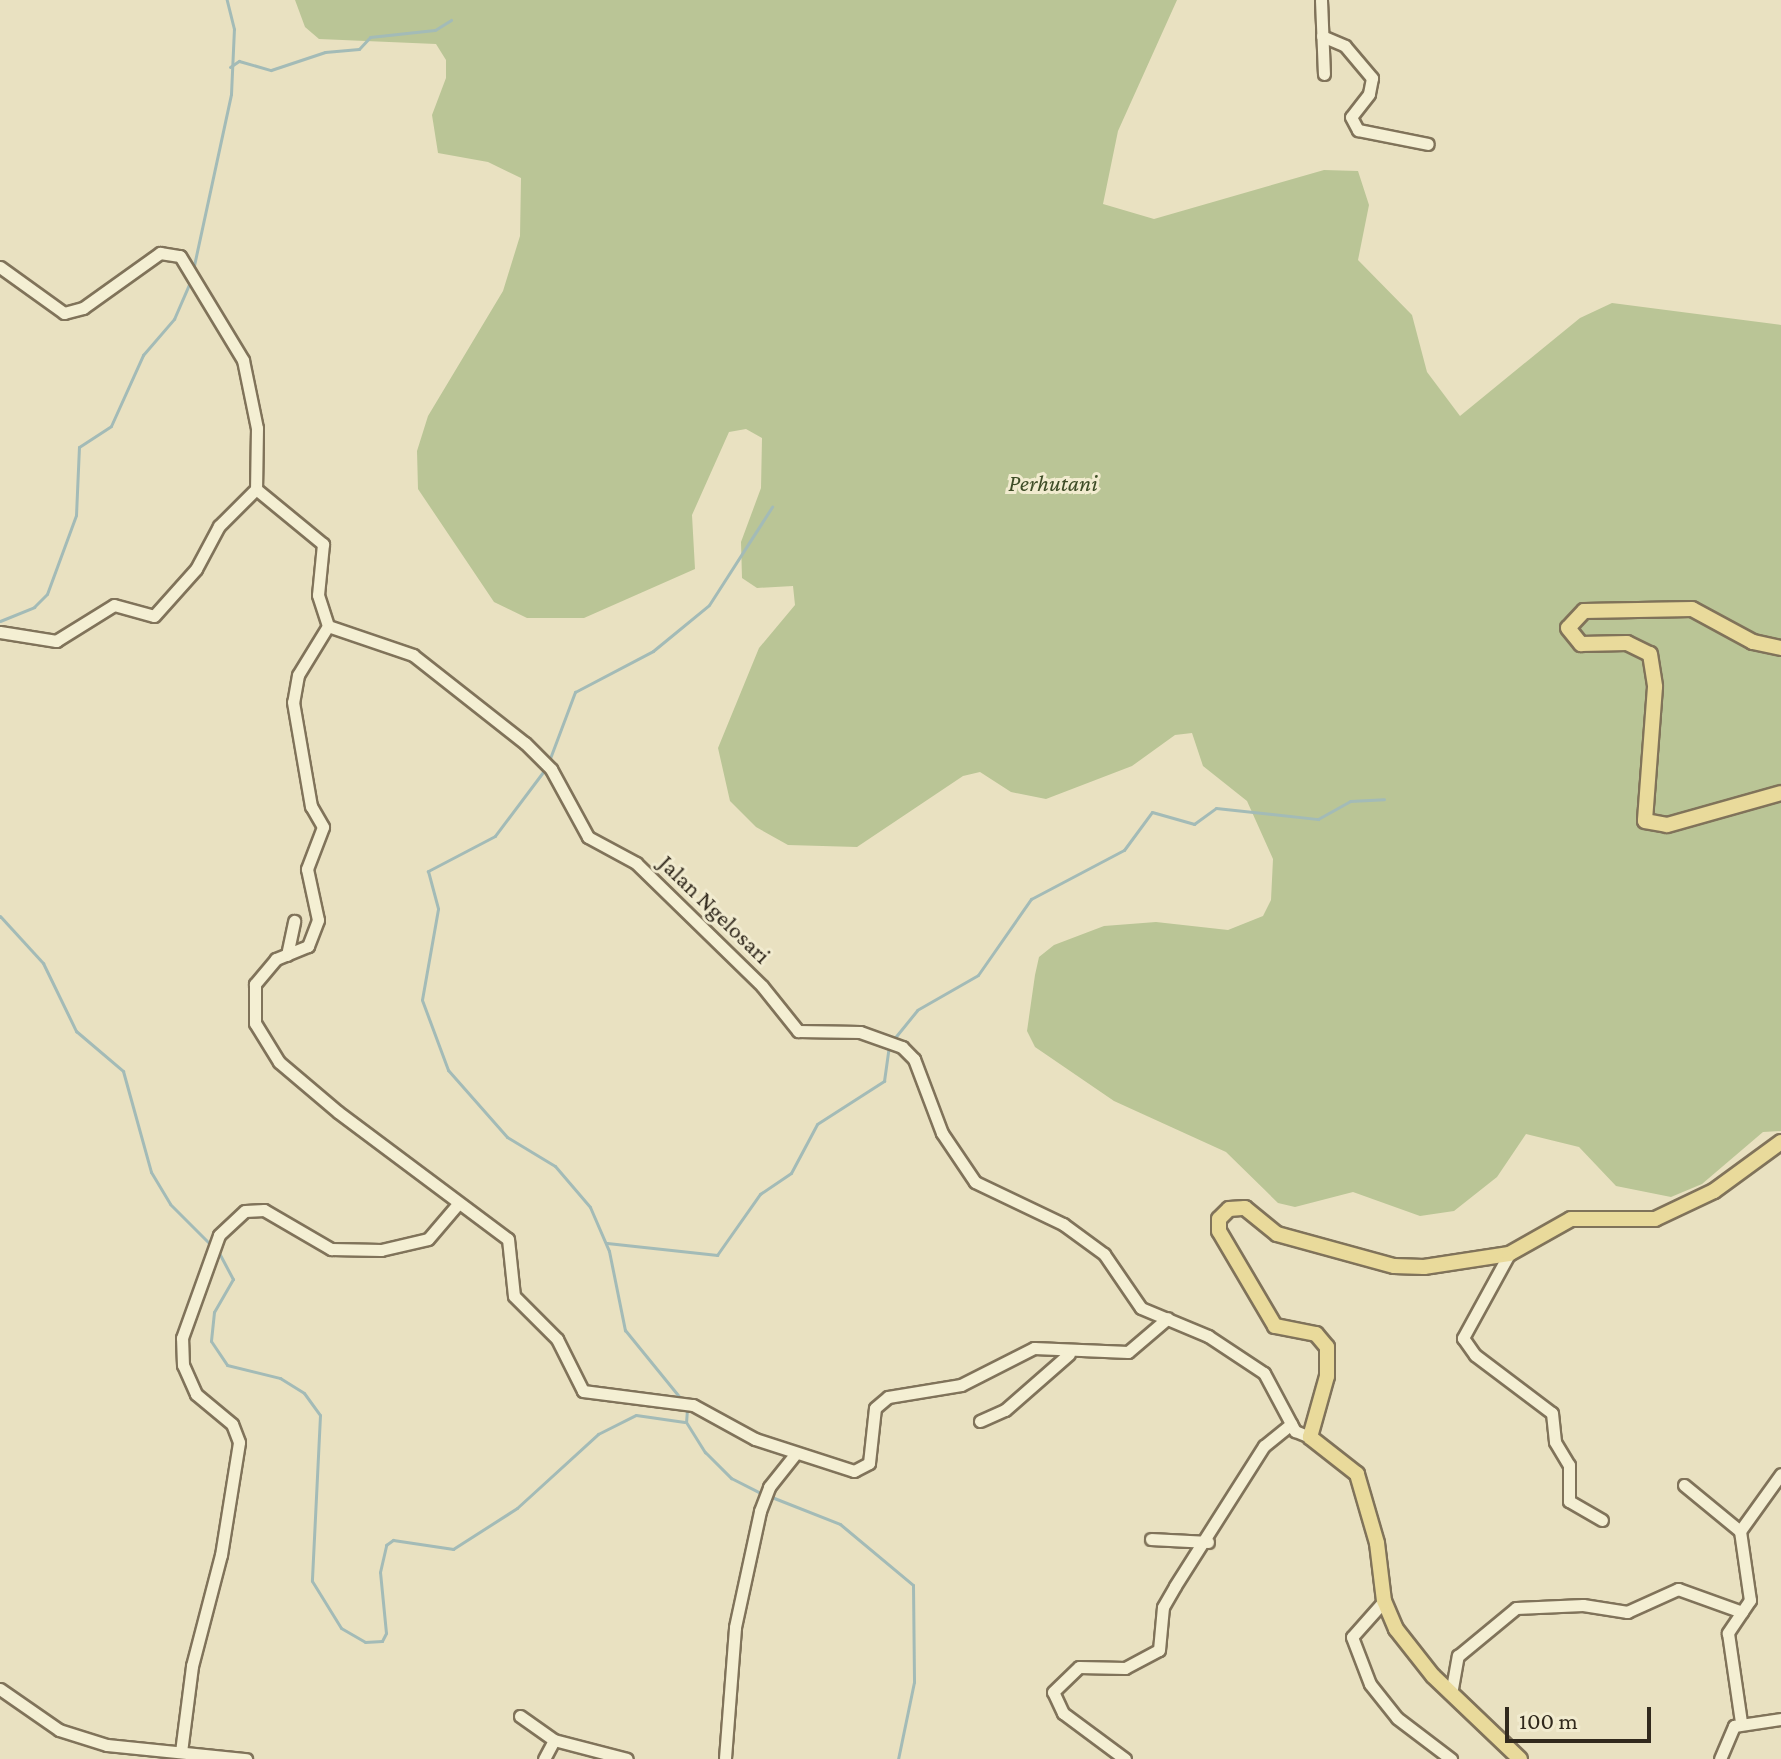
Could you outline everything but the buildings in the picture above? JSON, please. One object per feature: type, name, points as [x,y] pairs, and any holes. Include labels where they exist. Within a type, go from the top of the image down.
[{"type":"main road","points":[[1781,648],[1753,642],[1692,609],[1584,611],[1568,628],[1581,644],[1627,643],[1650,654],[1655,687],[1645,821],[1667,825],[1781,793]]},
{"type":"main road","points":[[1520,1759],[1451,1694],[1396,1629],[1384,1601],[1377,1543],[1357,1474],[1310,1437],[1327,1376],[1327,1347],[1316,1334],[1280,1330],[1270,1321],[1218,1227],[1226,1211],[1245,1208],[1277,1234],[1394,1266],[1509,1254],[1571,1219],[1632,1222],[1675,1211],[1781,1142]]},
{"type":"street","points":[[1321,0],[1324,74]]},
{"type":"street","points":[[1322,36],[1345,46],[1372,78],[1351,117],[1358,130],[1428,144]]},
{"type":"street","points":[[0,267],[64,313],[83,308],[160,253],[186,263],[243,360],[257,428],[256,489],[219,526],[196,569],[154,616],[114,605],[56,641],[0,632]]},
{"type":"street","points":[[256,489],[323,544],[318,595],[328,626],[298,675],[293,702],[311,806],[323,827],[307,869],[318,920],[308,946],[265,969],[252,997],[263,1042],[338,1112],[457,1205],[508,1239],[507,1275],[514,1296],[557,1339],[583,1391],[693,1405],[796,1453],[846,1471],[863,1469],[873,1453],[873,1415],[879,1402],[961,1385],[1034,1348],[1069,1354],[1128,1352],[1168,1318]]},
{"type":"street","name":"Jalan Ngelosari","points":[[328,626],[413,655],[548,765],[588,837],[636,863],[762,986],[790,1024],[808,1034],[860,1032],[887,1039],[902,1047],[914,1059],[942,1133],[975,1182],[1063,1224],[1115,1266],[1133,1302],[1168,1318],[1264,1373],[1291,1424],[1310,1437]]},
{"type":"street","points":[[287,955],[294,921]]},
{"type":"street","points":[[181,1752],[192,1666],[221,1555],[239,1442],[232,1424],[196,1394],[183,1365],[182,1338],[219,1235],[245,1211],[264,1210],[331,1249],[381,1250],[428,1239],[457,1205]]},
{"type":"street","points":[[1509,1254],[1463,1338],[1475,1355],[1552,1413],[1555,1442],[1570,1468],[1569,1501],[1602,1520]]},
{"type":"street","points":[[980,1421],[1005,1410],[1069,1354]]},
{"type":"street","points":[[1125,1759],[1063,1713],[1053,1692],[1079,1667],[1125,1668],[1159,1650],[1163,1607],[1208,1542],[1264,1446],[1291,1424]]},
{"type":"street","points":[[738,1759],[722,1759],[735,1627],[760,1511],[769,1487],[796,1453]]},
{"type":"street","points":[[1740,1531],[1781,1474]]},
{"type":"street","points":[[1684,1485],[1740,1531],[1750,1591],[1742,1612],[1728,1633],[1741,1722],[1720,1759]]},
{"type":"street","points":[[1151,1539],[1208,1542]]},
{"type":"street","points":[[1451,1694],[1458,1656],[1516,1608],[1583,1605],[1627,1612],[1678,1589],[1742,1612]]},
{"type":"street","points":[[1384,1601],[1352,1637],[1370,1684],[1397,1718],[1451,1759]]},
{"type":"street","points":[[0,1689],[59,1730],[107,1745],[246,1759]]},
{"type":"street","points":[[520,1716],[554,1740],[627,1759]]},
{"type":"street","points":[[1741,1722],[1781,1719]]},
{"type":"street","points":[[544,1759],[554,1740]]},
{"type":"green space","name":"Perhutani","points":[[295,0],[1177,0],[1118,131],[1103,204],[1154,219],[1324,170],[1358,171],[1369,205],[1358,260],[1412,315],[1427,372],[1460,416],[1580,318],[1612,303],[1781,325],[1781,1131],[1763,1132],[1702,1184],[1671,1197],[1616,1186],[1579,1147],[1526,1134],[1497,1177],[1454,1211],[1420,1216],[1353,1192],[1295,1207],[1278,1203],[1226,1152],[1114,1101],[1035,1047],[1027,1031],[1035,975],[1039,957],[1054,945],[1104,926],[1156,922],[1228,930],[1263,916],[1271,900],[1273,859],[1247,801],[1203,766],[1192,733],[1175,735],[1132,766],[1046,799],[1011,792],[980,772],[963,776],[857,847],[788,845],[756,827],[730,801],[718,748],[759,648],[795,605],[793,586],[757,588],[742,578],[741,542],[761,488],[762,438],[746,429],[729,432],[692,515],[695,569],[584,618],[527,618],[494,602],[418,489],[417,451],[428,416],[503,291],[520,236],[521,178],[488,162],[438,153],[432,115],[446,78],[446,60],[436,44],[319,39],[305,27]]},
{"type":"waterway","points":[[193,270],[231,94],[234,29],[227,0]]},
{"type":"waterway","points":[[230,67],[239,61],[271,70],[325,52],[359,49],[370,37],[435,30],[451,20]]},
{"type":"waterway","points":[[0,621],[34,607],[47,594],[76,515],[79,447],[111,426],[143,355],[174,319],[190,282]]},
{"type":"waterway","points":[[549,761],[575,692],[653,651],[709,605],[772,507]]},
{"type":"waterway","points":[[546,768],[495,836],[428,871],[438,909],[422,1000],[448,1070],[507,1137],[555,1166],[590,1207],[609,1251],[625,1330],[681,1399]]},
{"type":"waterway","points":[[893,1040],[917,1010],[978,975],[1031,899],[1124,850],[1152,812],[1194,824],[1216,808],[1318,819],[1350,801],[1384,799]]},
{"type":"waterway","points":[[0,916],[43,963],[76,1031],[123,1071],[151,1172],[170,1204],[212,1246]]},
{"type":"waterway","points":[[607,1243],[717,1255],[760,1194],[791,1173],[817,1124],[884,1081],[889,1047]]},
{"type":"waterway","points":[[218,1251],[233,1279],[214,1312],[211,1341],[227,1365],[280,1378],[304,1393],[320,1415],[312,1581],[341,1628],[365,1642],[382,1641],[386,1633],[380,1572],[386,1545],[393,1540],[453,1549],[517,1508],[598,1434],[636,1415],[685,1422]]},
{"type":"waterway","points":[[687,1409],[686,1422],[705,1452],[731,1478],[761,1493]]},
{"type":"waterway","points":[[769,1496],[840,1524],[913,1585],[914,1682],[898,1759]]}]
